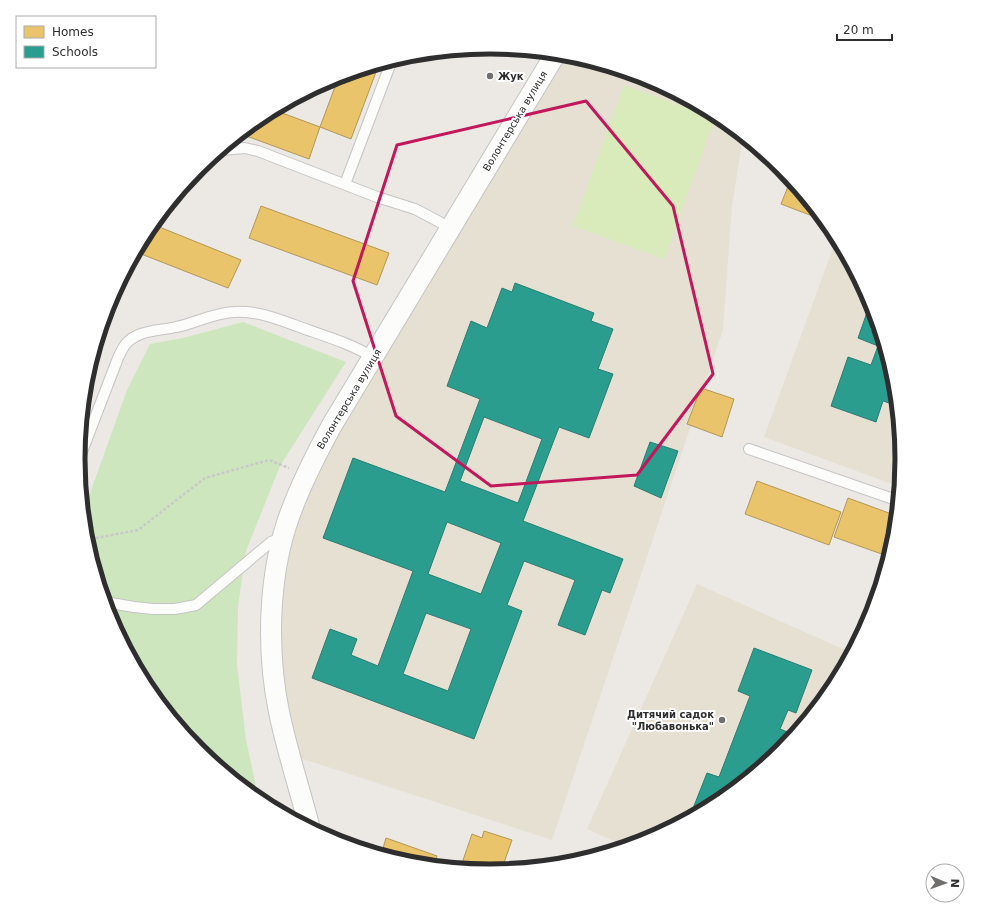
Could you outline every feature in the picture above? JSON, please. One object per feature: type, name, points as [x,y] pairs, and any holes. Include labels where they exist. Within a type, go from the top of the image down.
[{"type":"street","name":"Волонтерська вулиця","points":[[308,821],[279,712],[274,678],[272,613],[276,568],[282,540],[294,502],[332,425],[553,59]]},
{"type":"lane","points":[[345,184],[389,67]]},
{"type":"lane","points":[[230,149],[245,148],[258,151],[377,197],[415,209],[451,228]]},
{"type":"lane","points":[[86,442],[118,358],[125,344],[133,337],[144,333],[189,324],[209,316],[224,313],[253,312],[269,316],[346,344],[373,357]]},
{"type":"lane","points":[[749,449],[894,499]]},
{"type":"lane","points":[[112,603],[153,609],[175,609],[196,605],[271,542],[282,540]]},
{"type":"path","points":[[93,539],[138,530],[205,478],[269,460],[306,475]]},
{"type":"highlighted area","points":[[586,101],[673,206],[713,374],[637,475],[491,486],[396,416],[353,281],[397,145]]},
{"type":"shaded area","points":[[553,59],[595,68],[646,85],[693,108],[716,122],[742,142],[732,206],[723,330],[552,840],[291,755],[272,635],[294,502]]},
{"type":"shaded area","points":[[834,244],[854,280],[865,304],[882,355],[893,407],[896,460],[895,485],[764,437]]},
{"type":"shaded area","name":"Дитячий садок \"Любавонька\"","points":[[697,584],[848,651],[828,685],[795,727],[758,764],[716,797],[670,823],[619,844],[587,829]]},
{"type":"green space","points":[[624,85],[701,113],[714,121],[664,259],[573,226]]},
{"type":"green space","points":[[243,322],[346,362],[280,466],[246,551],[238,606],[237,665],[246,740],[257,791],[223,764],[186,727],[153,685],[139,662],[116,615],[107,590],[99,564],[88,512],[87,501],[127,390],[150,344],[183,338]]},
{"type":"building: Homes","points":[[376,71],[351,139],[320,127],[336,85]]},
{"type":"building: Homes","points":[[281,112],[320,127],[309,159],[247,136]]},
{"type":"building: Homes","points":[[789,185],[815,217],[781,204]]},
{"type":"building: Homes","points":[[261,206],[389,253],[377,285],[249,238]]},
{"type":"building: Homes","points":[[159,227],[241,260],[228,288],[141,254]]},
{"type":"building: Homes","points":[[701,388],[734,399],[722,437],[687,424]]},
{"type":"building: Homes","points":[[757,481],[841,512],[829,545],[745,514]]},
{"type":"building: Homes","points":[[848,498],[893,514],[884,555],[834,537]]},
{"type":"building: Homes","points":[[484,831],[512,840],[503,865],[462,864],[472,834],[482,838]]},
{"type":"building: Homes","points":[[386,838],[437,856],[435,861],[382,850]]},
{"type":"building: Schools","points":[[515,283],[594,313],[591,321],[613,329],[598,369],[613,374],[589,438],[559,427],[523,521],[623,559],[610,593],[602,590],[585,635],[558,625],[575,580],[524,561],[507,605],[522,611],[474,739],[312,678],[330,629],[357,639],[351,655],[378,666],[413,571],[323,538],[353,458],[445,492],[480,399],[447,386],[471,321],[487,328],[502,288],[512,292]],"holes":[[[484,417],[542,439],[518,503],[460,481]],[[447,522],[501,543],[481,594],[428,574]],[[426,613],[471,629],[448,691],[403,674]]]},
{"type":"building: Schools","points":[[868,311],[882,355],[892,404],[883,401],[876,422],[831,406],[848,357],[871,365],[878,346],[858,338]]},
{"type":"building: Schools","points":[[650,442],[678,451],[661,498],[634,486]]},
{"type":"building: Schools","points":[[754,648],[812,670],[796,713],[788,710],[780,729],[790,733],[758,764],[737,781],[716,797],[692,812],[707,773],[719,777],[750,696],[738,691]]},
{"type":"place","name":"Жук","points":[[490,76]]},
{"type":"place","name":"Дитячий садок \"Любавонька\"","points":[[722,720]]}]
